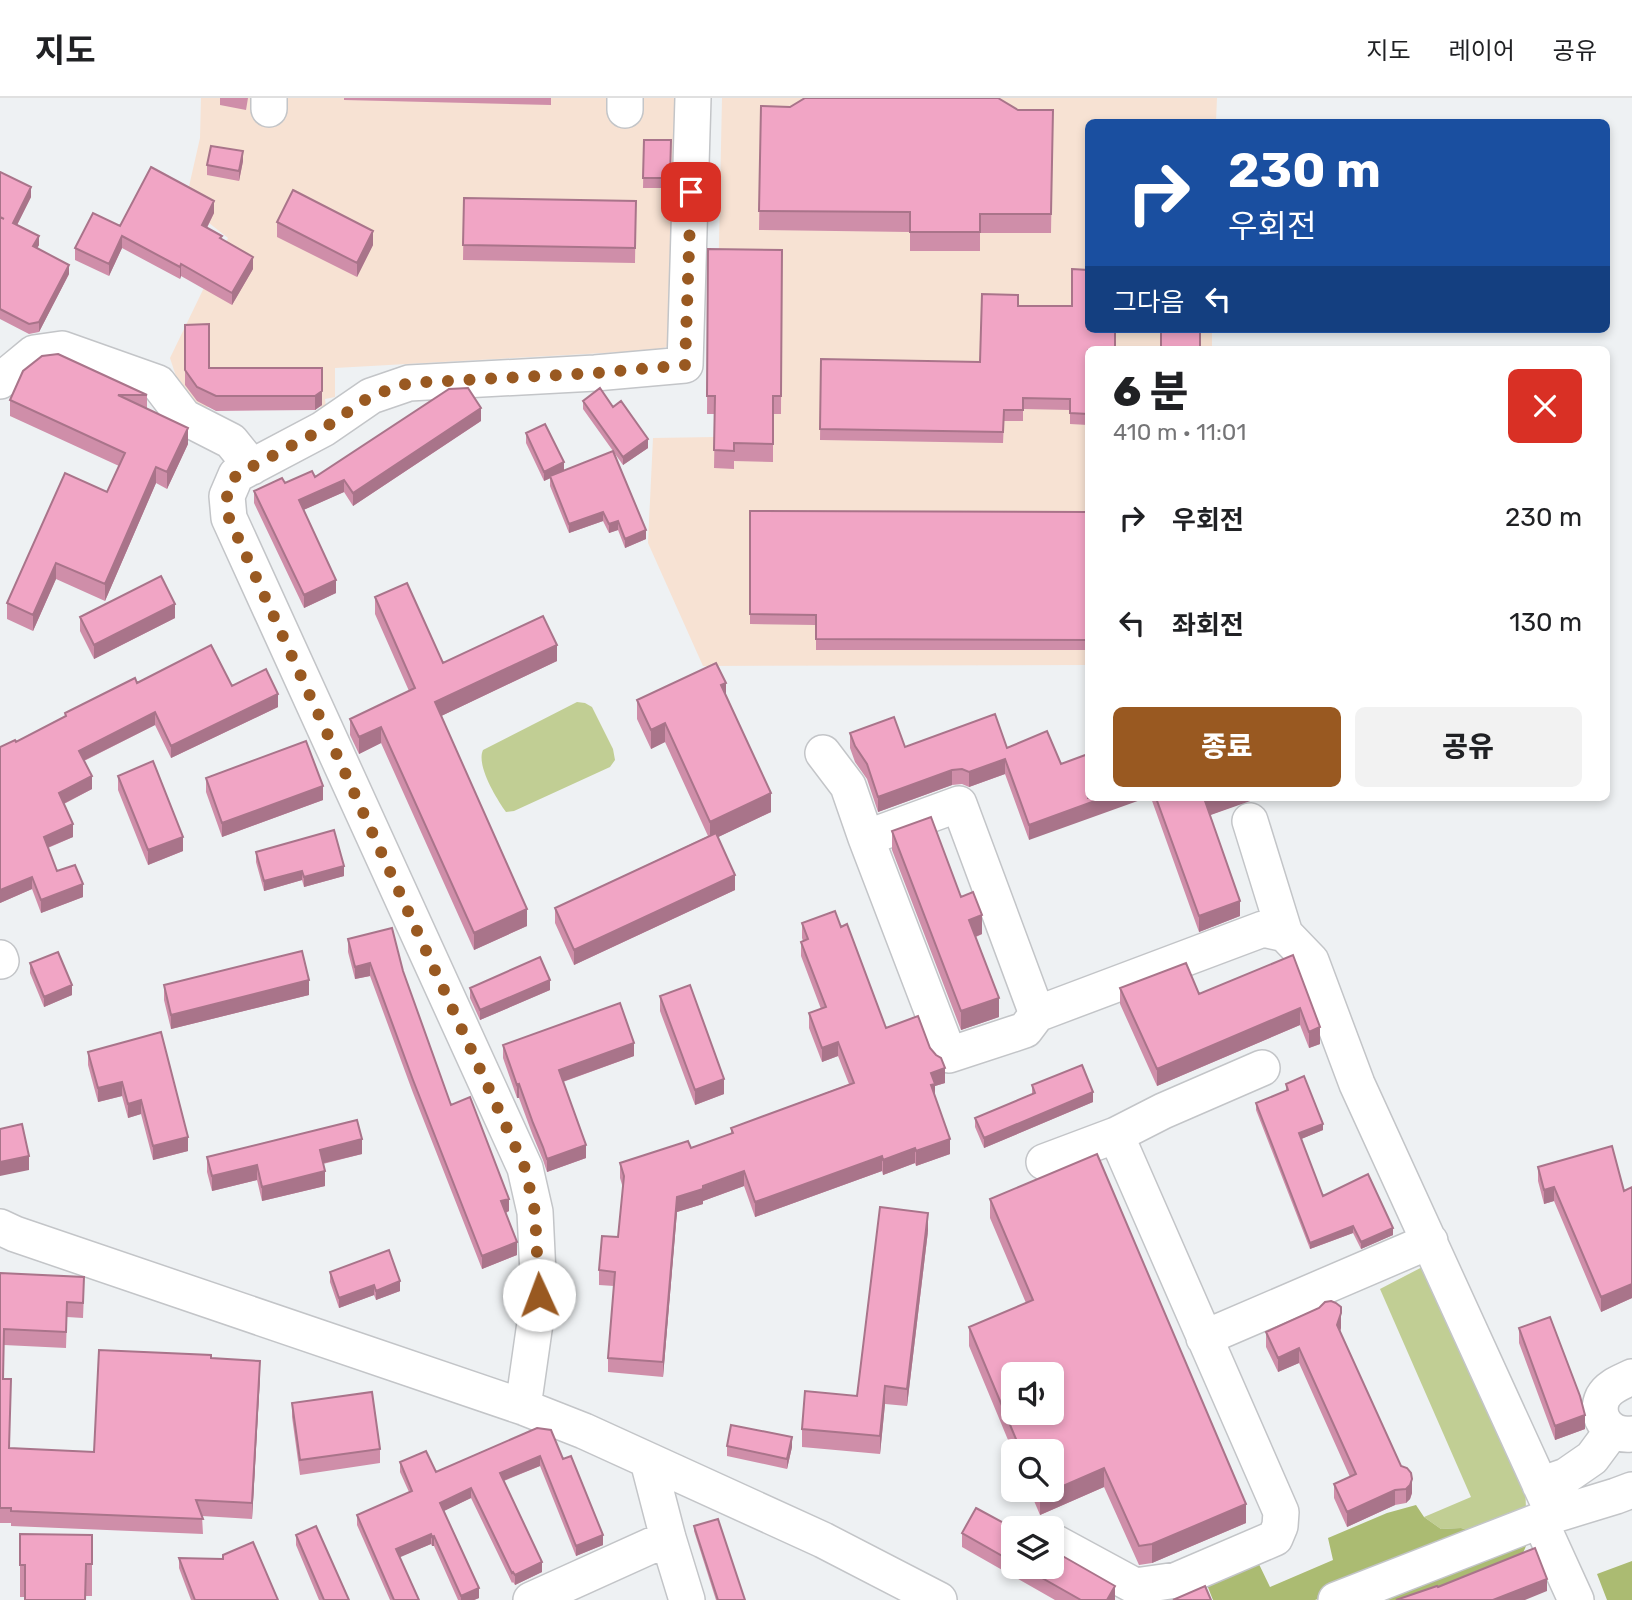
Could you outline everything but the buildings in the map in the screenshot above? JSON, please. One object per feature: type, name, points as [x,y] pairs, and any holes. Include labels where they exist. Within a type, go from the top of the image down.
[{"type":"street","points":[[523,1407],[539,1295],[535,1212],[525,1168],[229,518],[227,496],[236,475],[323,429],[371,396],[409,383],[596,373],[685,365],[693,98]]},
{"type":"street","points":[[0,381],[34,353],[62,349],[159,383],[184,417],[231,441],[252,467]]},
{"type":"street","points":[[823,753],[848,786],[949,1055],[1026,1030],[1037,1014],[1263,929],[1285,934]]},
{"type":"street","points":[[866,838],[959,804],[1037,1014]]},
{"type":"street","points":[[1250,821],[1285,934],[1311,961],[1417,1247],[1544,1507],[1576,1600]]},
{"type":"street","points":[[1044,1162],[1116,1135],[1163,1111],[1262,1068]]},
{"type":"street","points":[[1064,1548],[1135,1586],[1177,1580],[1275,1538],[1280,1526],[1281,1512],[1116,1135]]},
{"type":"street","points":[[0,1227],[523,1407],[584,1431],[823,1540],[939,1600]]},
{"type":"street","points":[[1204,1338],[1417,1247]]},
{"type":"street","points":[[1544,1507],[1566,1476],[1622,1433],[1605,1424],[1601,1407],[1608,1391],[1632,1377]]},
{"type":"street","points":[[648,1461],[687,1600]]},
{"type":"street","points":[[1336,1600],[1544,1507],[1616,1496],[1632,1490]]},
{"type":"street","points":[[531,1600],[668,1538]]},
{"type":"shaded area","points":[[201,98],[681,98],[668,346],[658,350],[335,368],[335,397],[325,399],[326,407],[186,407],[170,358],[228,238],[185,204],[200,138]]},
{"type":"shaded area","points":[[722,98],[1217,98],[1216,119],[1085,119],[1085,333],[1212,333],[1212,346],[1085,346],[1085,665],[703,666],[648,543],[653,438],[715,437]]},
{"type":"green space","points":[[577,702],[592,707],[613,749],[615,760],[610,767],[514,811],[506,812],[485,773],[482,764],[483,750]]},
{"type":"green space","points":[[1430,1263],[1525,1482],[1526,1509],[1482,1534],[1461,1528],[1441,1529],[1424,1517],[1471,1497],[1380,1289]]},
{"type":"green space","points":[[1416,1505],[1424,1517],[1441,1529],[1461,1528],[1482,1534],[1315,1600],[1213,1600],[1205,1580],[1256,1558],[1270,1587],[1333,1560],[1328,1538],[1387,1513]]},
{"type":"green space","points":[[1523,1540],[1526,1546],[1521,1558],[1414,1600],[1357,1600]]},
{"type":"green space","points":[[1632,1561],[1632,1600],[1607,1600],[1597,1574]]},
{"type":"route","points":[[539,1295],[535,1212],[525,1168],[229,518],[227,496],[236,475],[323,429],[371,396],[409,383],[596,373],[685,365],[691,192]]}]
